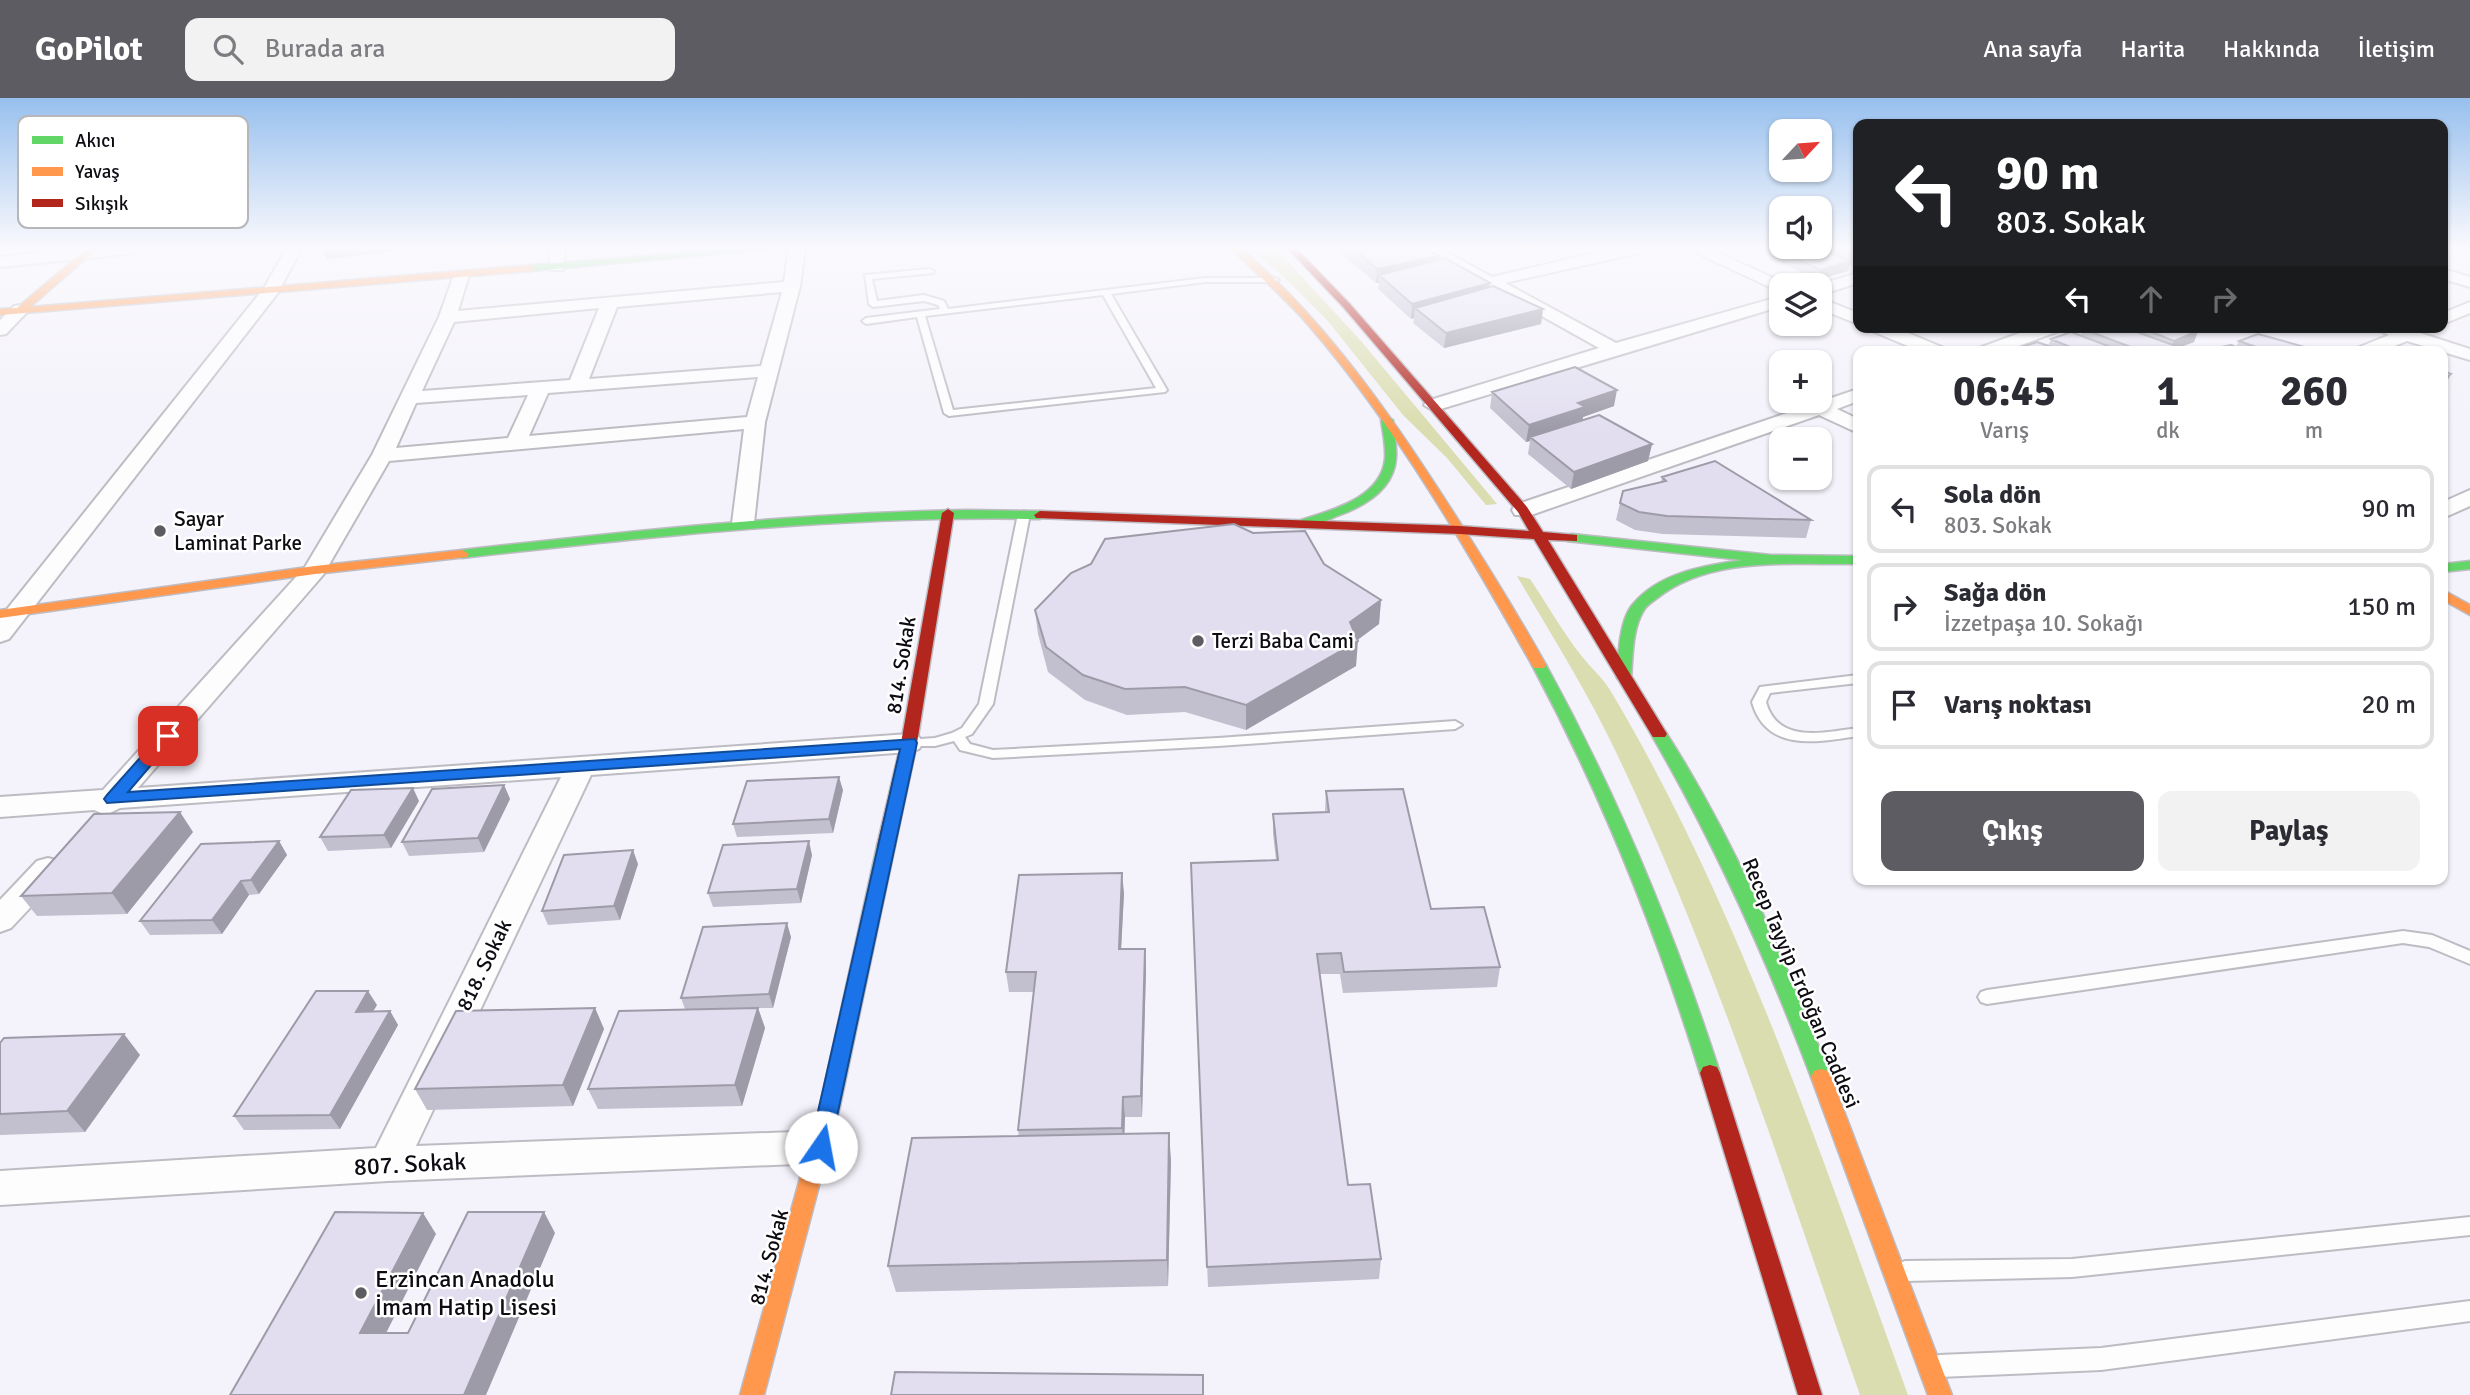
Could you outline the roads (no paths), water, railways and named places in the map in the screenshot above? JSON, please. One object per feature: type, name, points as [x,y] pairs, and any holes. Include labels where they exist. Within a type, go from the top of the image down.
[{"type":"main road","points":[[0,312],[38,309]]},
{"type":"main road","points":[[1300,309],[1348,364],[1460,530],[1491,578],[1579,737],[1649,893],[1683,986],[1810,1395]]},
{"type":"main road","name":"Recep Tayyip Erdoğan Caddesi","points":[[1349,309],[1523,510],[1540,534],[1695,798],[1767,945],[1807,1041],[1940,1395]]},
{"type":"main road","points":[[1305,523],[1352,505],[1375,489],[1390,465],[1387,420]]},
{"type":"main road","points":[[8,613],[315,570],[743,523],[948,513],[1305,523],[1540,534],[1770,559],[1853,560]]},
{"type":"main road","name":"814. Sokak","points":[[752,1395],[821,1147],[909,743],[948,513]]},
{"type":"main road","points":[[1624,678],[1627,640],[1638,607],[1665,585],[1699,571],[1770,559]]},
{"type":"main road","points":[[2448,567],[2470,565]]},
{"type":"main road","points":[[2448,597],[2470,611]]},
{"type":"street","points":[[0,634],[8,613],[256,309]]},
{"type":"street","points":[[0,920],[113,799],[315,570],[382,455],[451,309]]},
{"type":"street","points":[[448,317],[540,309]]},
{"type":"street","points":[[578,386],[608,309]]},
{"type":"street","points":[[743,523],[755,422],[786,309]]},
{"type":"street","points":[[1539,309],[1614,349]]},
{"type":"street","points":[[1434,405],[1614,349],[1759,309]]},
{"type":"street","points":[[1833,309],[1853,317]]},
{"type":"street","points":[[2448,316],[2466,309]]},
{"type":"street","points":[[0,330],[20,310]]},
{"type":"street","points":[[1892,333],[1924,346]]},
{"type":"street","points":[[2001,346],[2037,333]]},
{"type":"street","points":[[2378,346],[2409,333]]},
{"type":"street","points":[[2419,333],[2470,355]]},
{"type":"street","points":[[409,398],[769,371]]},
{"type":"street","points":[[516,443],[541,388]]},
{"type":"street","points":[[1832,404],[1853,397]]},
{"type":"street","points":[[1523,510],[1806,413]]},
{"type":"street","points":[[1831,413],[1853,424]]},
{"type":"street","points":[[382,455],[755,422]]},
{"type":"street","points":[[2448,508],[2470,497]]},
{"type":"street","points":[[0,807],[909,743]]},
{"type":"street","name":"818. Sokak","points":[[388,1164],[581,765]]},
{"type":"street","name":"807. Sokak","points":[[0,1188],[388,1164],[821,1147]]},
{"type":"lane","points":[[866,321],[965,309]]},
{"type":"lane","points":[[920,314],[948,413],[1162,390],[1115,309]]},
{"type":"lane","points":[[909,743],[935,743],[957,736],[967,731],[986,705],[1024,514]]},
{"type":"lane","points":[[1853,680],[1765,690],[1759,702],[1764,716],[1771,723],[1804,738],[1853,733]]},
{"type":"lane","points":[[957,736],[965,747],[993,754],[1218,742],[1455,724]]},
{"type":"lane","points":[[1987,997],[2403,937],[2432,941],[2470,958]]},
{"type":"lane","points":[[1893,1272],[2072,1268],[2470,1226]]},
{"type":"lane","points":[[1929,1366],[2101,1359],[2470,1311]]},
{"type":"place","name":"Sayar Laminat Parke","points":[[160,531]]},
{"type":"place","name":"Terzi Baba Cami","points":[[1198,641]]},
{"type":"place","name":"Erzincan Anadolu İmam Hatip Lisesi","points":[[361,1293]]}]
